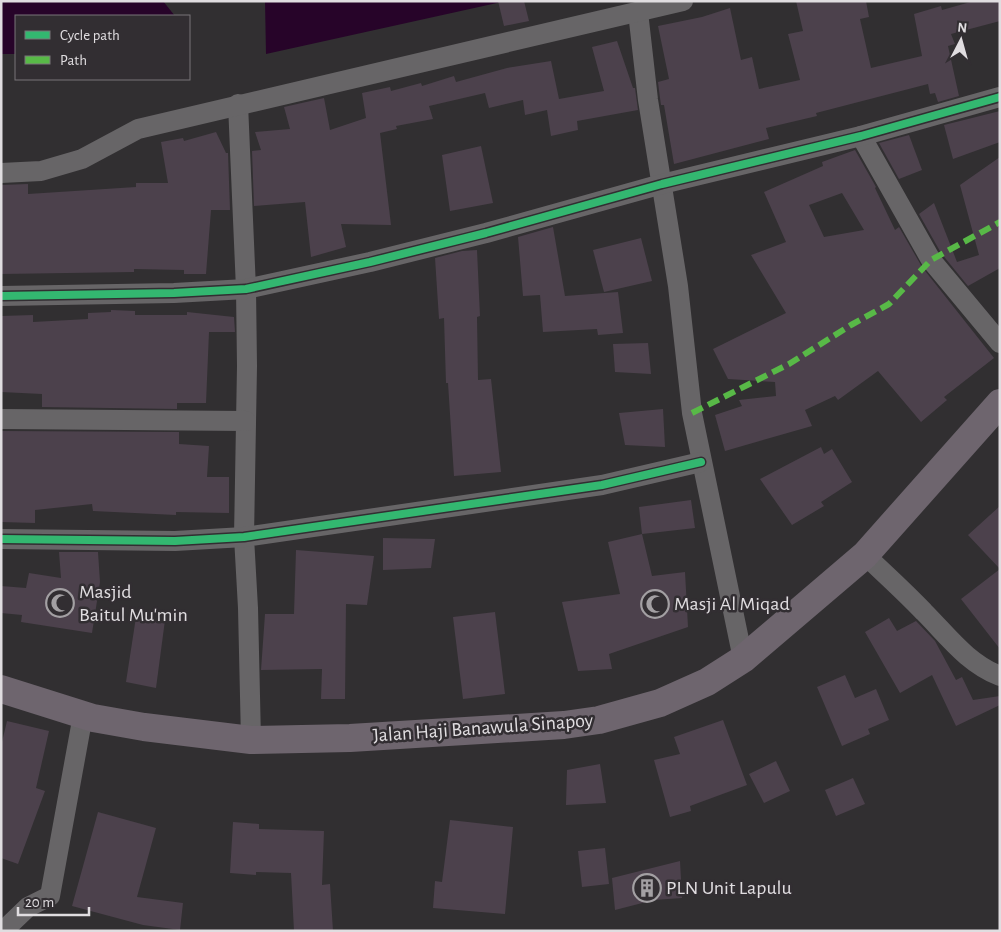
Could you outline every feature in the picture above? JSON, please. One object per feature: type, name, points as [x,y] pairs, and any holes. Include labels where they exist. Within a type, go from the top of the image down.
[{"type":"highway","name":"Jalan Haji Banawula Sinapoy","points":[[1,689],[83,715],[144,727],[251,740],[350,738],[564,725],[599,720],[660,704],[707,682],[743,659],[865,555],[1000,402]]},
{"type":"street","points":[[1,173],[41,170],[82,159],[138,129],[238,104],[684,1]]},
{"type":"street","points":[[638,12],[648,100],[678,286],[692,413],[743,659]]},
{"type":"street","points":[[1,296],[174,293],[246,289],[370,262],[486,233],[662,184],[861,136],[1000,97]]},
{"type":"street","points":[[238,104],[246,289],[244,537],[248,608],[251,740]]},
{"type":"street","points":[[861,136],[931,260],[1000,343]]},
{"type":"street","points":[[1,419],[246,421]]},
{"type":"street","points":[[1,539],[175,541],[244,537],[602,485],[701,462]]},
{"type":"street","points":[[865,555],[926,613],[966,657],[1000,676]]},
{"type":"street","points":[[3,931],[28,907],[50,896],[83,715]]},
{"type":"shaded area","points":[[1,1],[163,1],[174,15],[15,15],[15,54],[1,54]]},
{"type":"shaded area","points":[[265,1],[506,1],[266,54]]},
{"type":"building","points":[[498,1],[524,1],[529,21],[504,26]]},
{"type":"building","points":[[796,1],[866,1],[869,17],[860,19],[871,68],[922,56],[914,14],[941,6],[942,10],[974,1],[1000,1],[1000,21],[951,34],[955,44],[948,46],[959,96],[938,102],[935,93],[930,94],[928,84],[816,113],[817,116],[766,128],[769,139],[674,164],[658,82],[669,79],[658,26],[702,17],[730,8],[741,60],[752,57],[759,89],[800,80],[788,34],[803,31]]},
{"type":"building","points":[[617,41],[633,88],[635,88],[638,110],[577,121],[578,130],[551,136],[547,110],[525,115],[523,100],[489,108],[485,93],[429,106],[433,119],[396,126],[397,129],[380,133],[391,225],[341,224],[346,247],[311,257],[305,202],[254,206],[252,151],[261,150],[255,132],[290,129],[284,107],[324,98],[330,130],[366,118],[362,93],[390,87],[391,91],[421,83],[422,86],[454,76],[456,82],[507,68],[551,61],[559,99],[604,91],[592,47]]},
{"type":"building","points":[[1000,111],[1000,142],[953,159],[944,125]]},
{"type":"building","points":[[216,132],[226,153],[228,153],[230,210],[211,210],[206,274],[184,274],[184,270],[134,269],[134,272],[1,274],[1,185],[28,184],[28,194],[136,187],[136,183],[168,183],[161,142],[183,138],[184,141]]},
{"type":"building","points":[[909,135],[922,170],[899,179],[879,143]]},
{"type":"building","points":[[481,146],[493,203],[450,211],[442,155]]},
{"type":"building","points":[[855,150],[876,187],[895,230],[899,227],[922,267],[994,358],[944,397],[947,400],[921,422],[878,371],[838,400],[835,396],[805,410],[812,426],[725,451],[715,415],[742,406],[739,400],[776,396],[775,382],[728,379],[713,349],[786,313],[751,255],[786,242],[764,192],[823,166],[822,162]],"holes":[[[842,193],[864,230],[824,237],[809,205]]]},
{"type":"building","points":[[1000,157],[1000,268],[968,286],[941,253],[919,214],[934,203],[957,262],[979,255],[960,185]]},
{"type":"building","points":[[553,227],[565,296],[618,292],[623,333],[598,335],[597,329],[543,332],[540,295],[523,296],[518,237]]},
{"type":"building","points":[[641,238],[652,281],[604,292],[593,250]]},
{"type":"building","points":[[477,250],[480,316],[477,317],[478,380],[491,379],[501,472],[454,476],[448,383],[446,383],[444,318],[439,319],[435,258],[462,251]]},
{"type":"building","points":[[111,310],[135,311],[135,315],[187,315],[187,312],[234,317],[235,332],[209,332],[206,403],[177,403],[177,409],[42,407],[42,394],[1,392],[1,316],[33,315],[33,322],[88,319],[88,313],[111,312]]},
{"type":"building","points":[[648,343],[651,374],[615,372],[613,344]]},
{"type":"building","points":[[663,409],[665,447],[625,445],[619,413]]},
{"type":"building","points":[[1,431],[179,432],[179,444],[209,446],[207,477],[229,477],[229,513],[176,512],[176,515],[93,511],[92,504],[35,510],[35,523],[1,522]]},
{"type":"building","points":[[821,447],[824,454],[832,449],[852,482],[821,502],[824,506],[792,525],[760,479]]},
{"type":"building","points":[[691,500],[695,528],[642,534],[639,507]]},
{"type":"building","points":[[1000,506],[1000,569],[968,535]]},
{"type":"building","points":[[642,534],[652,576],[685,572],[688,627],[609,654],[612,669],[578,671],[562,602],[620,594],[608,542]]},
{"type":"building","points":[[383,538],[435,539],[431,568],[383,570]]},
{"type":"building","points":[[296,550],[374,556],[367,605],[346,604],[345,699],[321,699],[322,669],[261,670],[265,614],[294,614]]},
{"type":"building","name":"Masjid Baitul Mu'min","points":[[59,552],[98,552],[100,582],[92,633],[21,622],[22,615],[1,613],[1,586],[26,588],[29,573],[61,578]]},
{"type":"building","points":[[1000,569],[1000,649],[961,599]]},
{"type":"building","points":[[495,612],[505,694],[463,699],[453,617]]},
{"type":"building","points":[[136,617],[165,620],[156,688],[126,682]]},
{"type":"building","points":[[889,618],[897,631],[916,621],[935,641],[956,680],[962,677],[973,700],[1000,696],[1000,705],[956,726],[932,675],[900,693],[865,632]]},
{"type":"building","points":[[845,675],[855,698],[876,689],[889,720],[868,729],[870,734],[842,746],[817,687]]},
{"type":"building","points":[[723,720],[747,785],[690,806],[691,811],[670,817],[654,760],[680,754],[674,737]]},
{"type":"building","points":[[7,721],[49,731],[36,788],[45,791],[18,864],[1,858],[1,746]]},
{"type":"building","points":[[776,761],[790,791],[764,803],[749,774]]},
{"type":"building","points":[[600,764],[606,803],[566,805],[567,770]]},
{"type":"building","points":[[853,778],[865,804],[836,816],[825,790]]},
{"type":"building","points":[[98,812],[156,828],[137,897],[183,903],[180,930],[143,925],[72,906]]},
{"type":"building","points":[[450,820],[513,827],[505,914],[433,908],[435,881],[442,882]]},
{"type":"building","points":[[233,822],[259,824],[259,829],[324,831],[322,885],[330,884],[333,931],[294,931],[291,873],[256,872],[256,875],[230,873]]},
{"type":"building","points":[[605,848],[609,884],[582,887],[578,851]]},
{"type":"building","name":"PLN Unit Lapulu","points":[[680,861],[682,898],[654,900],[615,910],[612,878]]},
{"type":"marked path","points":[[692,413],[789,364],[851,325],[889,304],[931,260],[1000,222]]},
{"type":"cycle path","points":[[1,296],[174,293],[246,289],[370,262],[486,233],[662,184],[861,136],[1000,97]]},
{"type":"cycle path","points":[[1,539],[175,541],[244,537],[602,485],[701,462]]},
{"type":"place","name":"Masjid Baitul Mu'min","points":[[60,603]]},
{"type":"place","name":"Masji Al Miqad","points":[[655,604]]},
{"type":"place","name":"PLN Unit Lapulu","points":[[647,888]]}]
